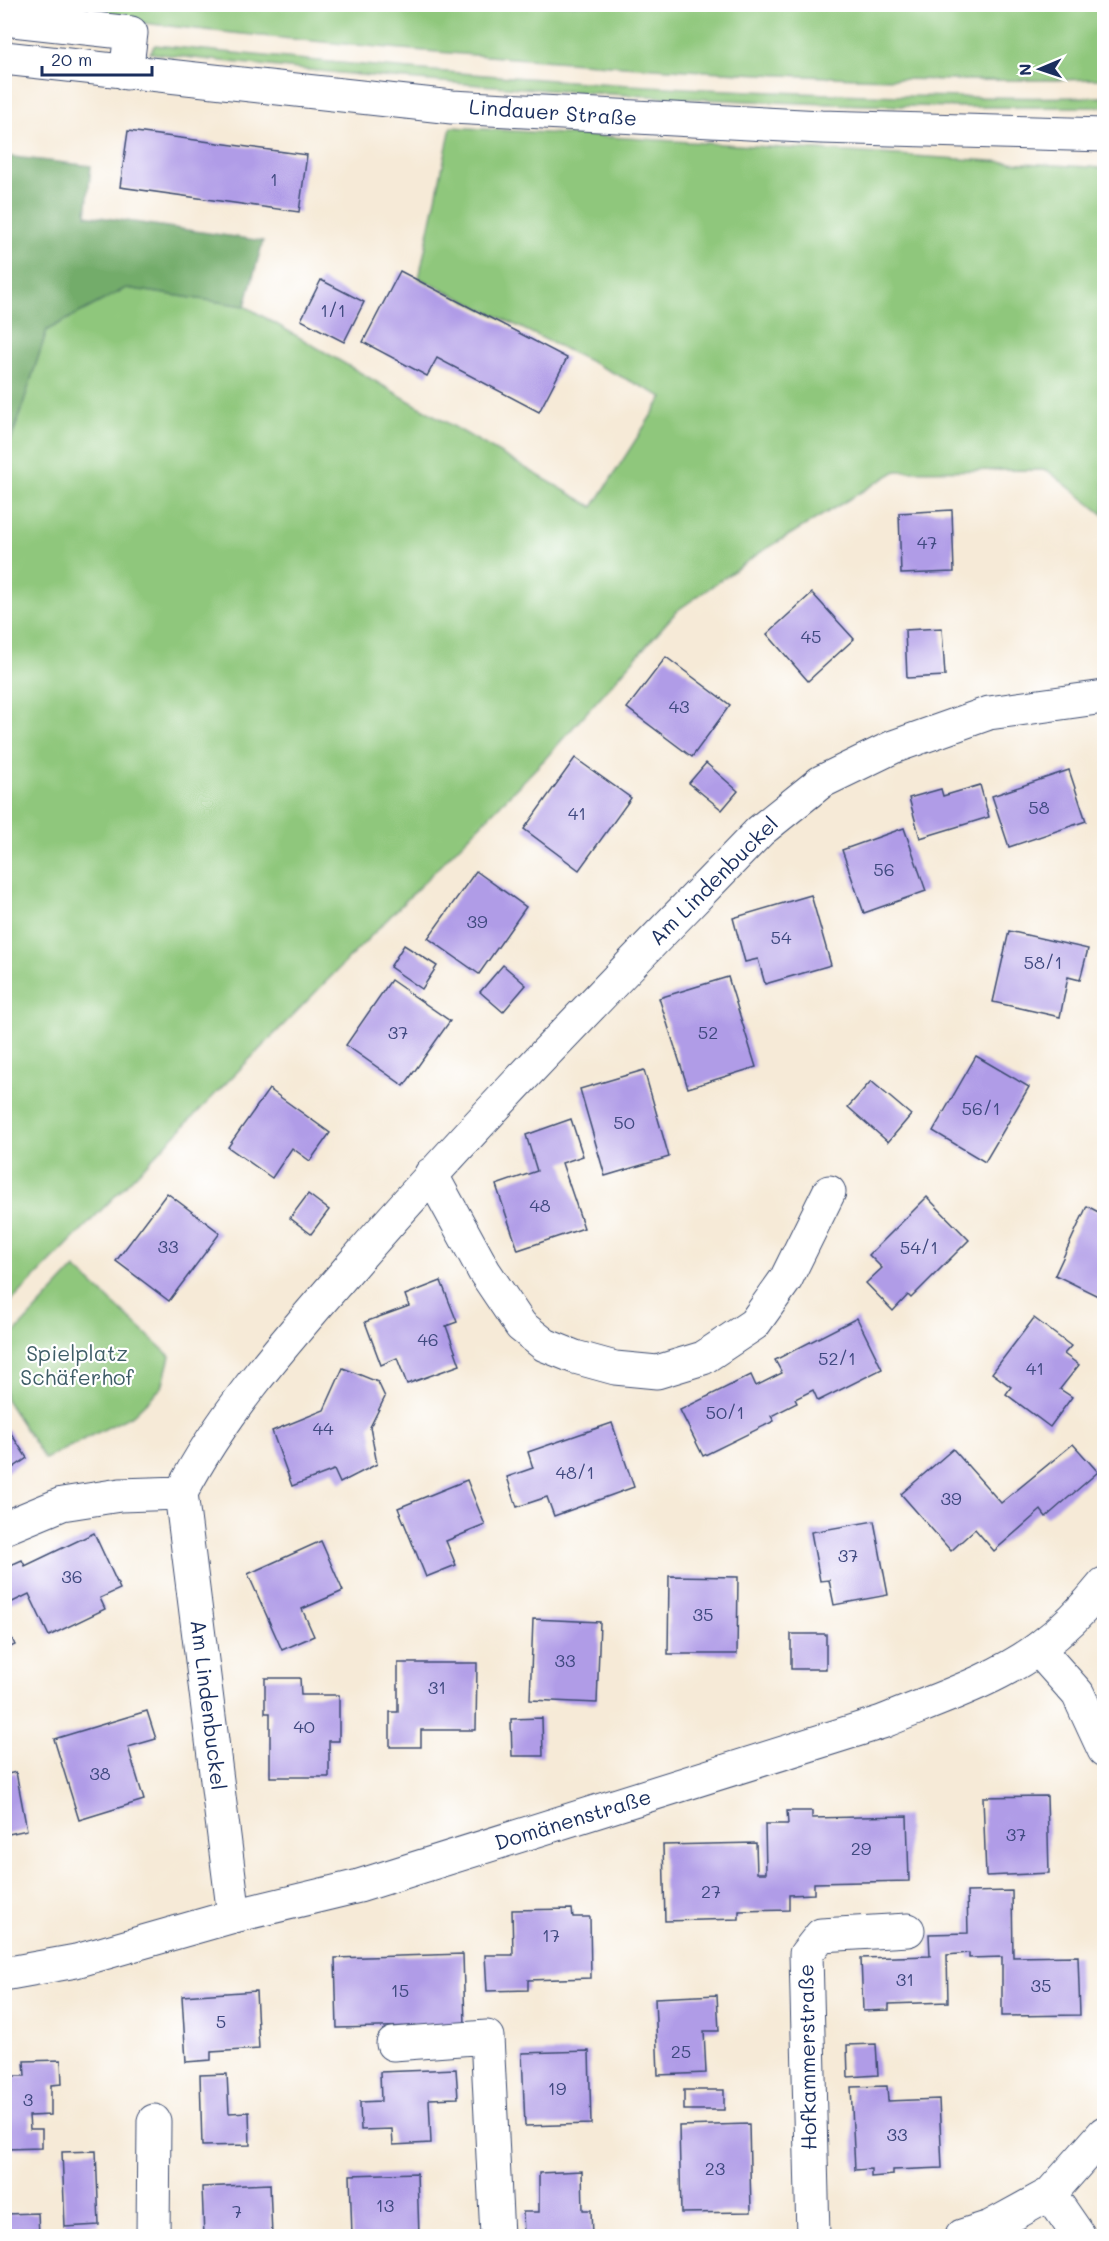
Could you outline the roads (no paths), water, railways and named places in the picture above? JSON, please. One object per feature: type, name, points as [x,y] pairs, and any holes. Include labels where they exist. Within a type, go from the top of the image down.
[{"type":"street","points":[[4,20],[131,33],[126,73]]},
{"type":"street","name":"Lindauer Straße","points":[[4,58],[126,73],[452,106],[636,119],[1104,135]]},
{"type":"street","name":"Am Lindenbuckel","points":[[234,1916],[181,1493],[201,1454],[259,1374],[431,1174],[760,831],[821,782],[893,747],[989,713],[1104,697]]},
{"type":"street","points":[[431,1174],[484,1271],[521,1326],[545,1345],[575,1358],[615,1368],[657,1371],[703,1358],[754,1324],[786,1279],[829,1192]]},
{"type":"street","points":[[4,1528],[62,1504],[120,1495],[181,1493]]},
{"type":"street","name":"Domänenstraße","points":[[4,1974],[76,1961],[234,1916],[359,1886],[882,1722],[950,1694],[1038,1649],[1082,1611],[1104,1584]]},
{"type":"street","points":[[1038,1649],[1078,1694],[1104,1750]]},
{"type":"street","name":"Hofkammerstraße","points":[[813,2236],[806,1954],[821,1935],[908,1930]]},
{"type":"street","points":[[393,2044],[487,2037],[497,2236]]},
{"type":"street","points":[[153,2236],[154,2121]]},
{"type":"street","points":[[962,2236],[990,2227],[1050,2194],[1104,2133]]},
{"type":"street","points":[[1050,2194],[1079,2236]]},
{"type":"park label","name":"Spielplatz Schäferhof","points":[[77,1366]]}]
